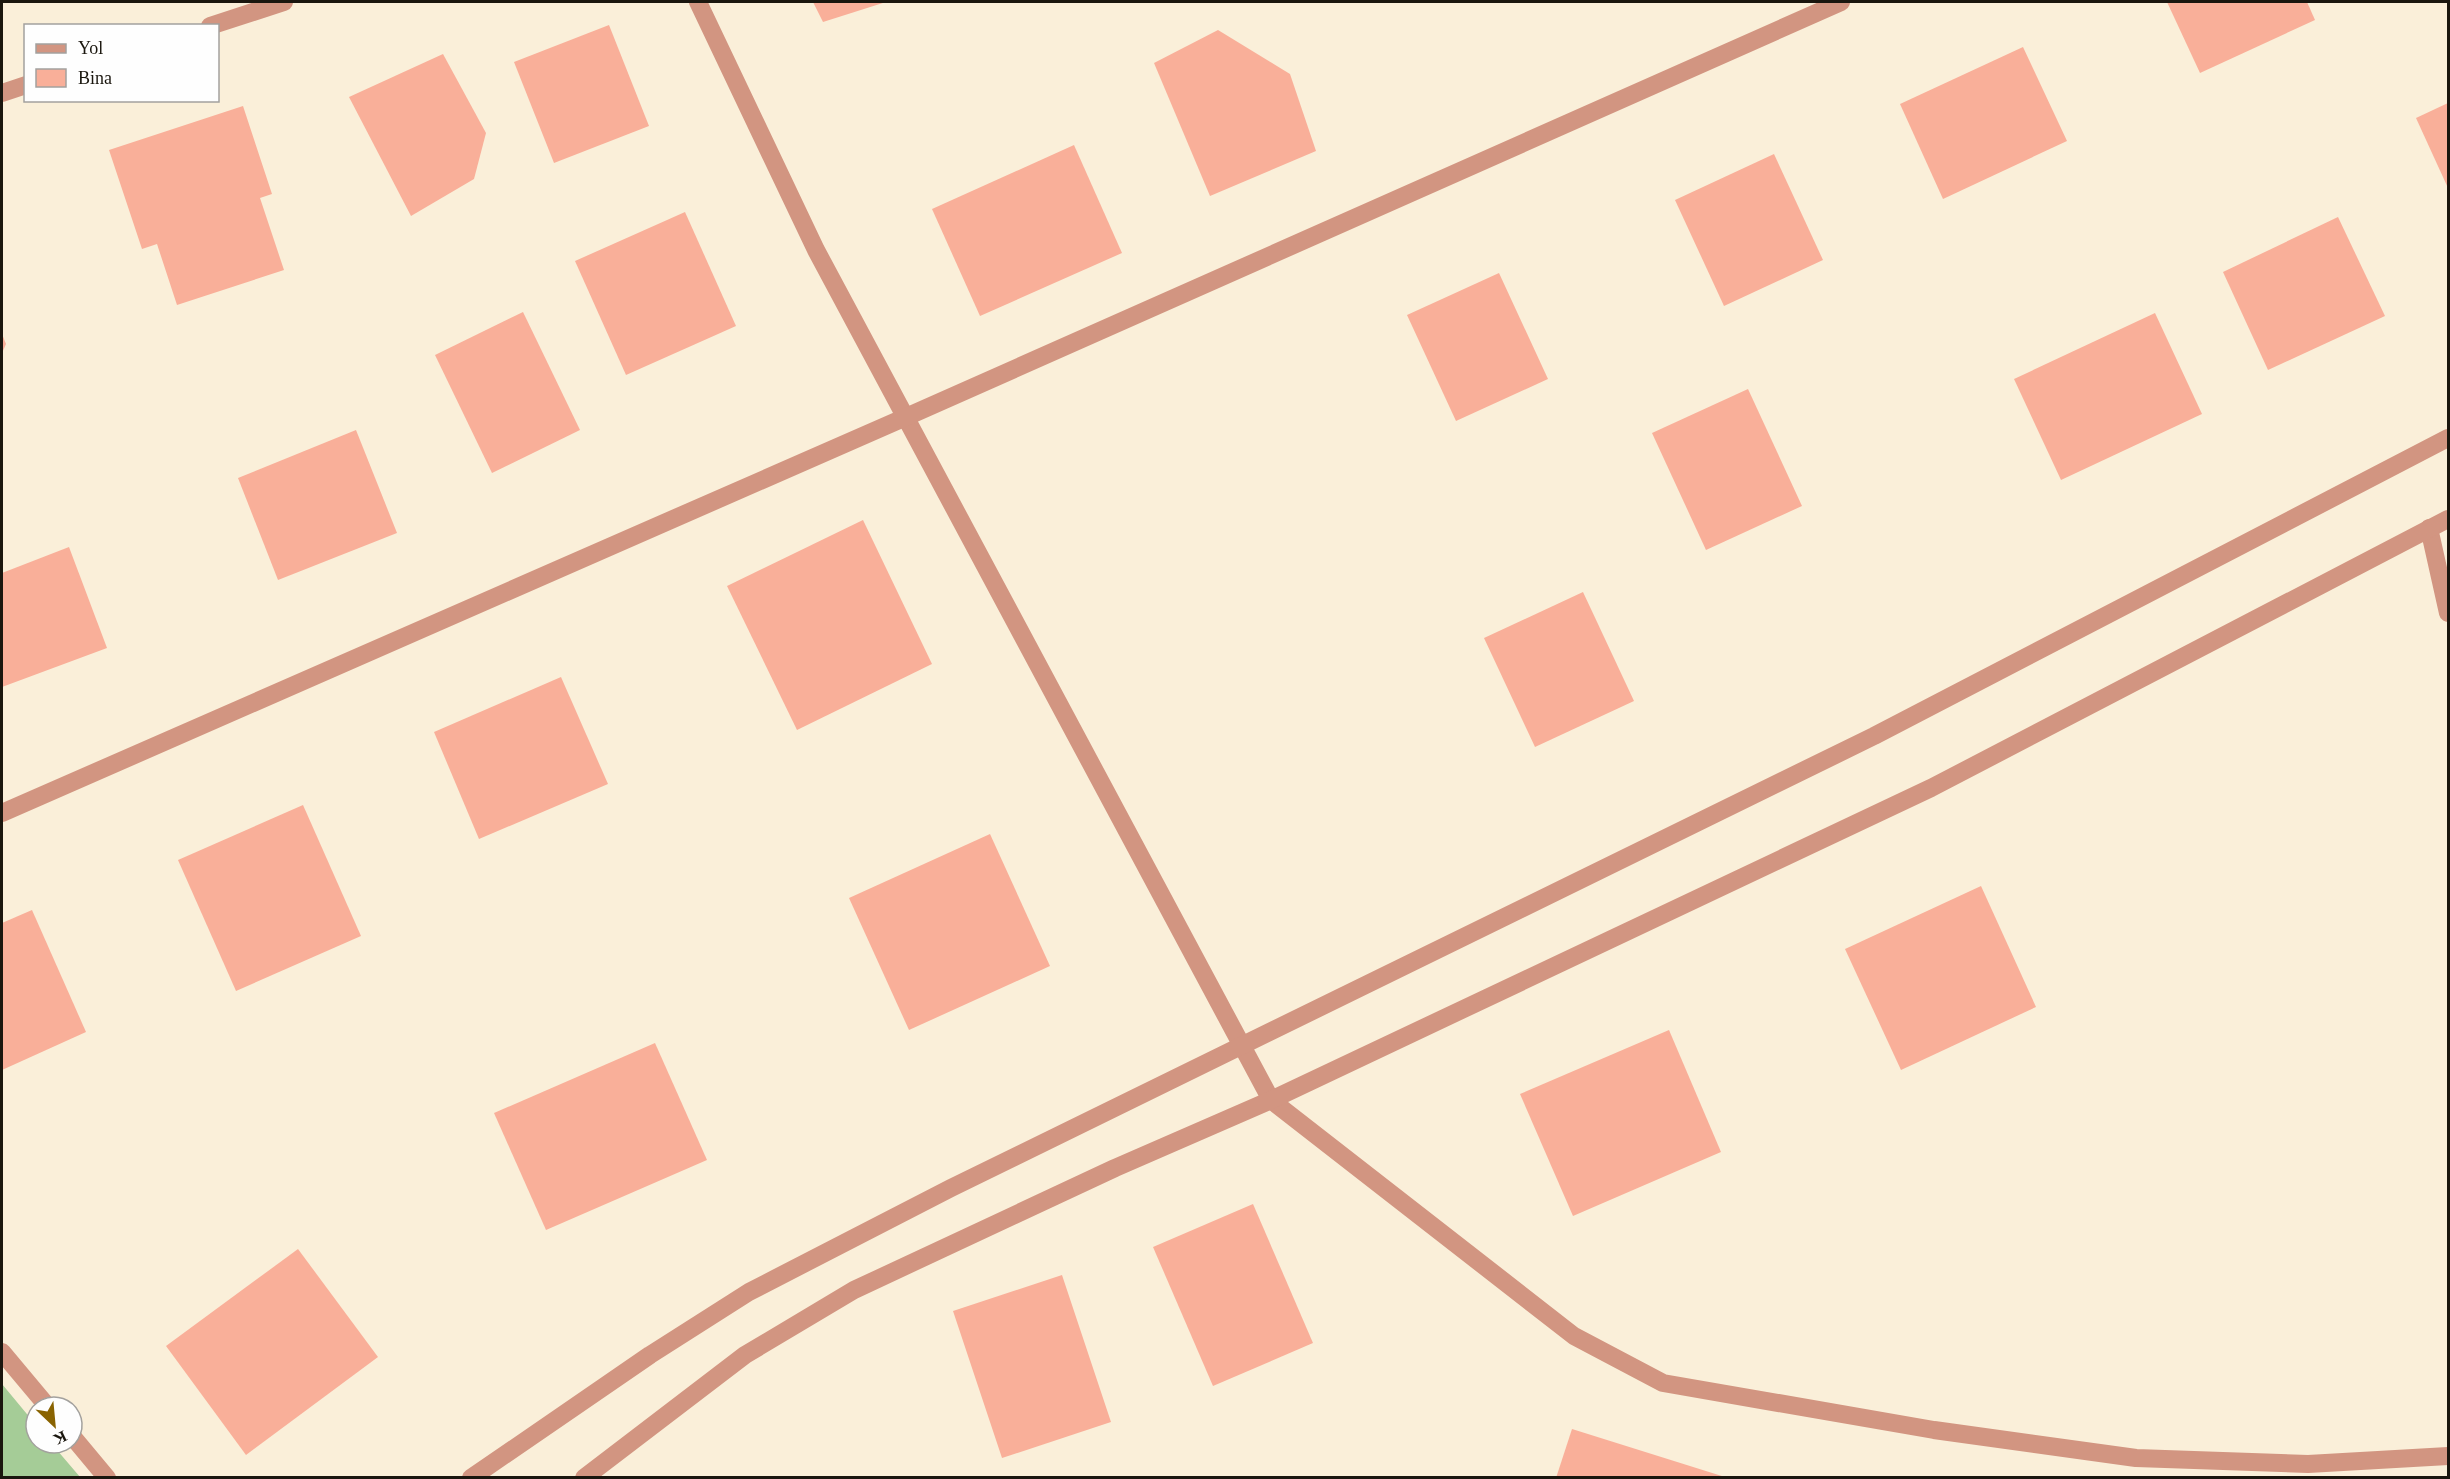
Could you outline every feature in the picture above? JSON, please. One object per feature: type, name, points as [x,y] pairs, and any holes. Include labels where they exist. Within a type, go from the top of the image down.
[{"type":"street","points":[[216,24],[284,2]]},
{"type":"street","points":[[698,2],[816,250],[1271,1100],[1574,1336],[1663,1383],[1935,1430],[2136,1458],[2308,1464],[2448,1456]]},
{"type":"street","points":[[2,813],[906,417],[1841,2]]},
{"type":"street","points":[[2,93],[24,86]]},
{"type":"street","points":[[471,1478],[650,1355],[748,1292],[951,1188],[1874,736],[2448,438]]},
{"type":"street","points":[[584,1478],[745,1355],[854,1290],[1115,1168],[1271,1100],[1931,788],[2448,519]]},
{"type":"street","points":[[2429,528],[2448,613]]},
{"type":"street","points":[[2,1352],[38,1395]]},
{"type":"street","points":[[84,1450],[107,1478]]},
{"type":"green space","points":[[2,1384],[24,1411],[24,1455],[61,1455],[80,1477],[2,1477]]},
{"type":"building","points":[[813,2],[886,2],[823,22]]},
{"type":"building","points":[[2167,2],[2307,2],[2315,20],[2200,73]]},
{"type":"building","points":[[609,25],[649,126],[554,163],[514,62]]},
{"type":"building","points":[[1218,30],[1290,74],[1316,151],[1210,196],[1154,63]]},
{"type":"building","points":[[2023,47],[2067,141],[1943,199],[1900,104]]},
{"type":"building","points":[[443,54],[486,133],[474,179],[411,216],[349,97]]},
{"type":"building","points":[[2448,103],[2448,188],[2416,118]]},
{"type":"building","points":[[243,106],[272,194],[260,198],[284,270],[177,305],[157,244],[142,249],[109,150]]},
{"type":"building","points":[[1074,145],[1122,253],[980,316],[932,209]]},
{"type":"building","points":[[1774,154],[1823,260],[1724,306],[1675,200]]},
{"type":"building","points":[[685,212],[736,326],[626,375],[575,261]]},
{"type":"building","points":[[2338,217],[2385,316],[2268,370],[2223,272]]},
{"type":"building","points":[[1499,273],[1548,379],[1456,421],[1407,315]]},
{"type":"building","points":[[523,312],[580,430],[492,473],[435,355]]},
{"type":"building","points":[[2155,313],[2202,414],[2061,480],[2014,379]]},
{"type":"building","points":[[2,334],[6,344],[2,353]]},
{"type":"building","points":[[1748,389],[1802,506],[1706,550],[1652,433]]},
{"type":"building","points":[[356,430],[397,533],[278,580],[238,478]]},
{"type":"building","points":[[863,520],[932,664],[797,730],[727,586]]},
{"type":"building","points":[[69,547],[107,648],[2,687],[2,573]]},
{"type":"building","points":[[1583,592],[1634,701],[1535,747],[1484,638]]},
{"type":"building","points":[[561,677],[608,784],[479,839],[434,732]]},
{"type":"building","points":[[303,805],[361,936],[236,991],[178,860]]},
{"type":"building","points":[[990,834],[1050,966],[909,1030],[849,898]]},
{"type":"building","points":[[1981,886],[2036,1007],[1901,1070],[1845,949]]},
{"type":"building","points":[[32,910],[86,1032],[2,1070],[2,923]]},
{"type":"building","points":[[1669,1030],[1721,1152],[1573,1216],[1520,1094]]},
{"type":"building","points":[[655,1043],[707,1160],[546,1230],[494,1113]]},
{"type":"building","points":[[1253,1204],[1313,1343],[1213,1386],[1153,1247]]},
{"type":"building","points":[[298,1249],[378,1357],[246,1455],[166,1346]]},
{"type":"building","points":[[1062,1275],[1111,1422],[1002,1458],[953,1311]]},
{"type":"building","points":[[1572,1429],[1725,1477],[1725,1478],[1556,1478]]}]
